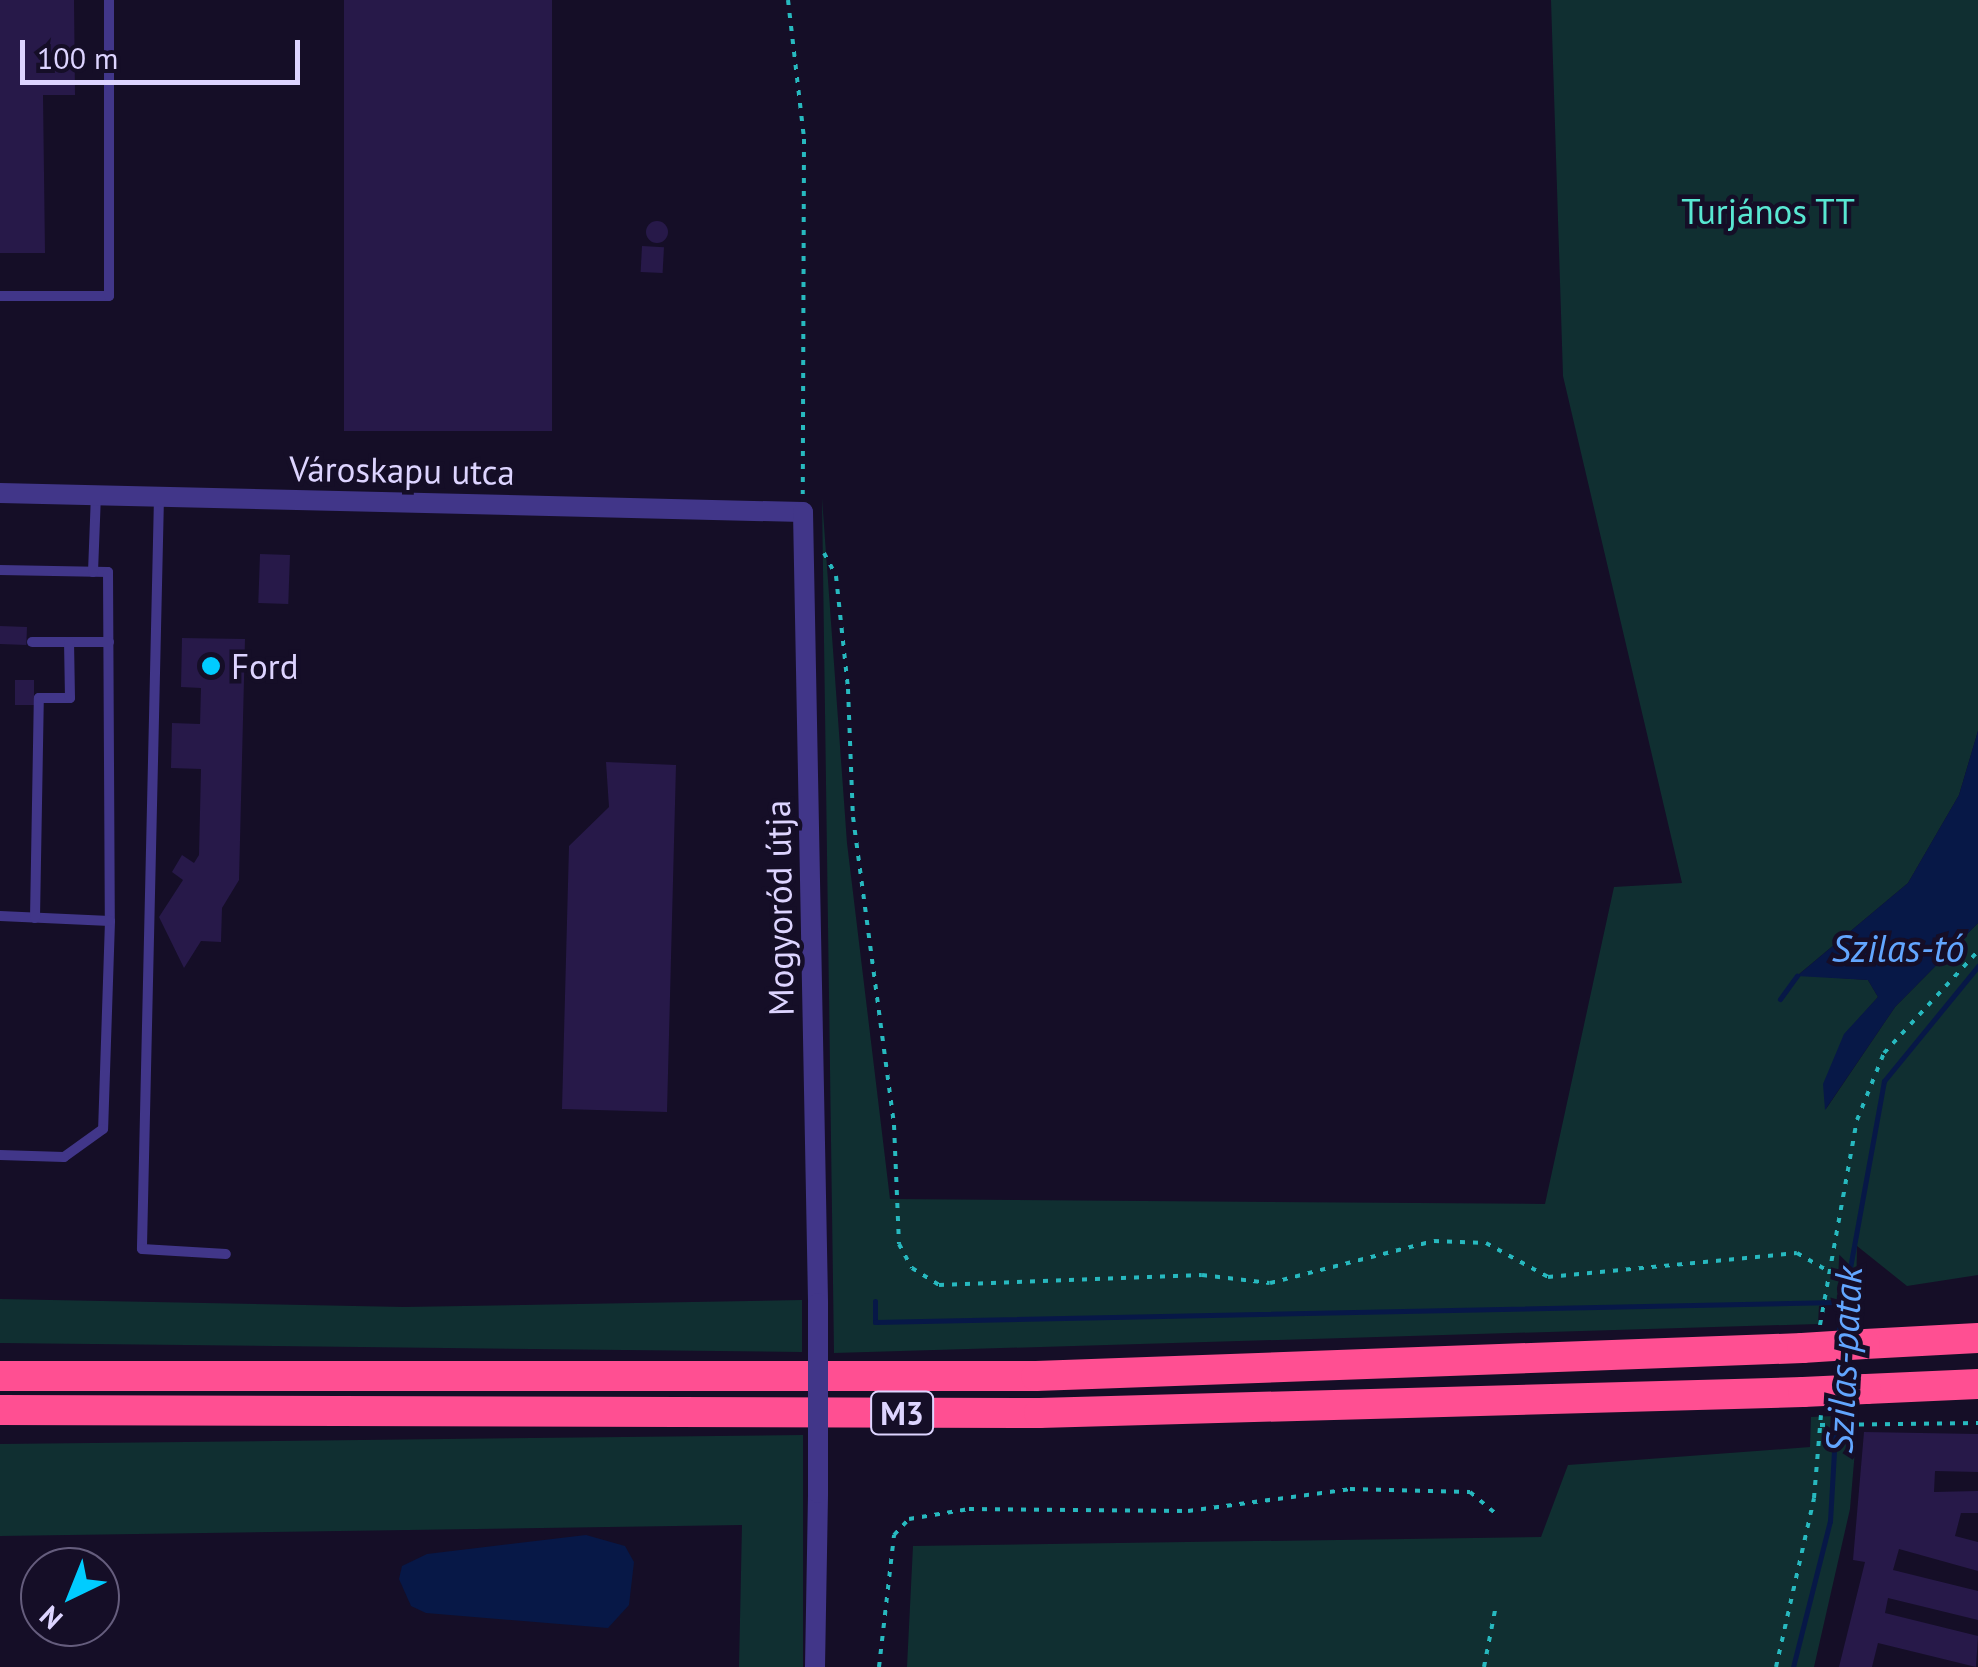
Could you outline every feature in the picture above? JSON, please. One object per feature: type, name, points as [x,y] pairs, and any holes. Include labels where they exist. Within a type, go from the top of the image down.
[{"type":"highway","name":"M3","points":[[0,1376],[1036,1376],[1978,1338]]},
{"type":"highway","name":"M3","points":[[0,1410],[1020,1413],[1812,1404],[1866,1389],[1978,1384]]},
{"type":"street","name":"Városkapu utca","points":[[0,493],[803,512]]},
{"type":"street","name":"Mogyoród útja","points":[[803,512],[818,1303],[815,1667]]},
{"type":"lane","points":[[0,296],[109,296],[110,0]]},
{"type":"lane","points":[[93,572],[96,495]]},
{"type":"lane","points":[[158,497],[142,1249],[226,1254]]},
{"type":"lane","points":[[0,570],[108,572],[110,921],[103,1129],[64,1157],[0,1155]]},
{"type":"lane","points":[[32,642],[108,642]]},
{"type":"lane","points":[[35,918],[39,698],[70,698],[69,642]]},
{"type":"lane","points":[[0,916],[110,921]]},
{"type":"path","points":[[788,0],[804,140],[803,512],[836,576],[899,1244],[912,1268],[938,1285],[1202,1275],[1270,1283],[1434,1241],[1486,1243],[1548,1278],[1797,1253],[1827,1270]]},
{"type":"path","points":[[1820,1320],[1856,1120],[1884,1054],[1978,950]]},
{"type":"path","points":[[1776,1667],[1823,1426],[1812,1404]]},
{"type":"path","points":[[1823,1426],[1978,1423]]},
{"type":"path","points":[[879,1667],[894,1535],[908,1520],[970,1509],[1188,1511],[1350,1489],[1470,1492],[1496,1513]]},
{"type":"path","points":[[1484,1667],[1496,1605]]},
{"type":"green space","name":"Turjános TT","points":[[1551,0],[1978,0],[1978,731],[1959,795],[1908,883],[1798,975],[1868,980],[1878,997],[1844,1035],[1826,1109],[1895,1007],[1978,923],[1978,1275],[1907,1286],[1857,1246],[1856,1299],[1819,1306],[1818,1324],[834,1353],[822,498],[847,843],[890,1199],[1545,1204],[1614,887],[1682,883],[1563,376]]},
{"type":"green space","points":[[0,1299],[404,1307],[802,1300],[802,1352],[0,1343]]},
{"type":"green space","points":[[1858,1415],[1850,1509],[1814,1667],[907,1667],[913,1546],[1541,1537],[1568,1465],[1810,1447],[1811,1417]]},
{"type":"green space","points":[[803,1435],[803,1667],[739,1667],[742,1525],[0,1536],[0,1444]]},
{"type":"water","name":"Szilas-tó","points":[[1978,731],[1978,923],[1895,1007],[1825,1110],[1823,1084],[1844,1034],[1878,997],[1868,980],[1797,976],[1908,883],[1959,795]]},
{"type":"water","points":[[586,1535],[625,1546],[634,1562],[629,1605],[608,1628],[426,1613],[411,1606],[399,1579],[402,1566],[427,1554]]},
{"type":"building","points":[[0,0],[74,0],[75,95],[43,95],[45,253],[0,253]]},
{"type":"building","points":[[344,0],[552,0],[552,431],[344,431]]},
{"type":"building","points":[[657,221],[665,224],[665,240],[657,243],[649,240],[646,232],[649,224]]},
{"type":"building","points":[[642,246],[664,247],[663,273],[641,272]]},
{"type":"building","points":[[260,554],[290,555],[288,604],[258,603]]},
{"type":"building","points":[[0,626],[27,627],[26,645],[0,644]]},
{"type":"building","points":[[182,638],[245,639],[239,880],[222,908],[221,942],[201,941],[184,968],[159,917],[183,880],[172,872],[182,855],[194,863],[199,855],[201,769],[171,768],[172,723],[200,724],[201,688],[181,687]]},
{"type":"building","points":[[15,680],[34,680],[34,705],[15,705]]},
{"type":"building","points":[[606,762],[676,765],[667,1112],[562,1109],[569,846],[609,807]]},
{"type":"building","points":[[1864,1432],[1978,1434],[1978,1472],[1935,1471],[1934,1492],[1978,1491],[1978,1513],[1961,1513],[1955,1536],[1978,1542],[1978,1571],[1899,1549],[1893,1570],[1978,1591],[1978,1620],[1888,1598],[1885,1613],[1978,1636],[1976,1667],[1878,1643],[1872,1667],[1839,1667],[1865,1562],[1853,1560]]},
{"type":"waterway","name":"Szilas-patak","points":[[1838,1334],[1884,1081],[1978,966]]},
{"type":"waterway","points":[[1780,999],[1797,976]]},
{"type":"waterway","points":[[875,1301],[875,1322],[1839,1302]]},
{"type":"waterway","name":"Szilas-patak","points":[[1838,1355],[1838,1379]]},
{"type":"waterway","name":"Szilas-patak","points":[[1793,1667],[1830,1521],[1837,1400]]},
{"type":"place","name":"Ford","points":[[211,666]]}]
